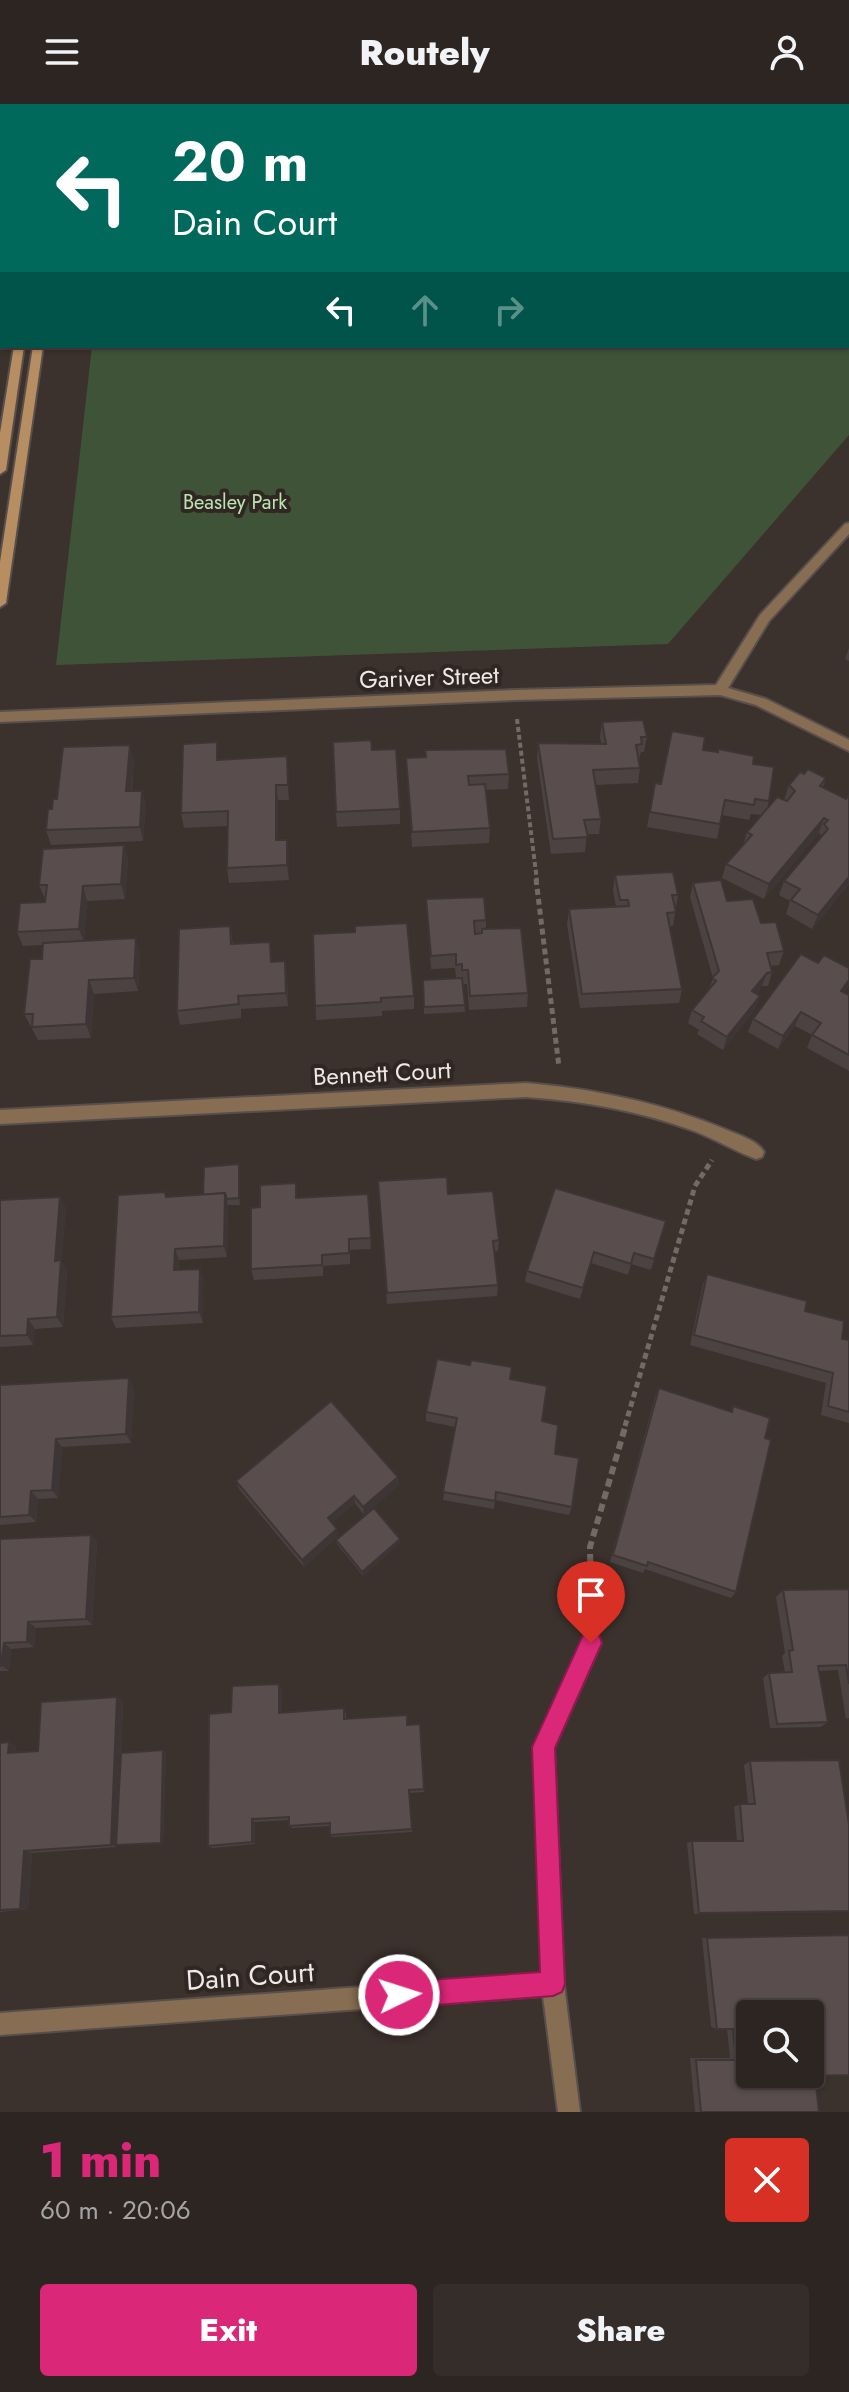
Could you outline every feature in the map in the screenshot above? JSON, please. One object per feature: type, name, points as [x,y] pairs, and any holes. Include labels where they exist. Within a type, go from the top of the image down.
[{"type":"main road","points":[[0,470],[19,348]]},
{"type":"main road","points":[[0,603],[38,348]]},
{"type":"street","points":[[720,690],[764,618],[849,527]]},
{"type":"street","name":"Gariver Street","points":[[0,717],[514,695],[720,690],[761,702],[849,746]]},
{"type":"street","name":"Bennett Court","points":[[0,1117],[526,1090],[562,1092],[614,1101],[726,1136],[756,1152]]},
{"type":"street","points":[[569,2112],[553,1984],[544,1747],[591,1643]]},
{"type":"street","name":"Dain Court","points":[[0,2024],[553,1984]]},
{"type":"path","points":[[514,695],[562,1092]]},
{"type":"path","points":[[591,1643],[590,1547],[695,1186],[726,1136]]},
{"type":"green space","name":"Beasley Park","points":[[92,348],[849,348],[849,435],[668,644],[56,665]]},
{"type":"building","points":[[643,720],[647,737],[641,737],[642,744],[636,745],[640,768],[593,770],[601,819],[584,820],[588,837],[553,839],[538,743],[606,744],[602,722]]},
{"type":"building","points":[[672,731],[705,737],[703,750],[718,752],[718,749],[754,756],[753,764],[774,767],[769,801],[755,799],[754,805],[725,800],[720,824],[650,812],[655,783],[661,784]]},
{"type":"building","points":[[371,740],[372,750],[396,749],[400,809],[336,812],[333,742]]},
{"type":"building","points":[[217,742],[217,760],[287,756],[288,785],[276,785],[276,840],[287,840],[287,865],[227,868],[228,811],[181,813],[183,744]]},
{"type":"building","points":[[130,745],[126,791],[142,791],[140,827],[46,830],[48,809],[52,809],[53,799],[57,799],[63,747]]},
{"type":"building","points":[[506,749],[509,774],[468,776],[469,785],[485,784],[490,828],[412,832],[406,758],[426,757],[425,750]]},
{"type":"building","points":[[808,769],[826,778],[820,786],[846,799],[849,795],[849,877],[818,915],[791,900],[800,889],[784,881],[828,829],[824,824],[828,820],[824,818],[769,884],[726,864],[752,835],[747,832],[777,797],[787,801],[795,791],[789,785],[800,772],[804,774]]},
{"type":"building","points":[[124,845],[121,884],[83,886],[79,929],[17,932],[20,903],[45,902],[47,885],[39,885],[43,849]]},
{"type":"building","points":[[673,872],[678,895],[672,895],[676,912],[667,913],[682,989],[582,994],[569,909],[629,906],[628,900],[620,900],[615,875]]},
{"type":"building","points":[[721,880],[727,901],[753,899],[761,923],[776,922],[784,951],[767,953],[772,972],[767,973],[752,991],[760,996],[727,1037],[701,1021],[704,1017],[692,1010],[716,981],[712,978],[719,971],[693,883]]},
{"type":"building","points":[[484,897],[486,920],[474,921],[475,934],[482,933],[482,929],[521,928],[528,993],[470,996],[468,970],[462,970],[462,964],[456,965],[456,954],[431,956],[426,899]]},
{"type":"building","points":[[407,923],[414,996],[381,998],[381,1002],[315,1006],[313,934],[355,932],[355,926]]},
{"type":"building","points":[[230,926],[231,944],[270,942],[271,962],[285,961],[286,993],[238,996],[239,1004],[177,1011],[179,929]]},
{"type":"building","points":[[136,938],[134,978],[89,980],[86,1024],[32,1027],[33,1014],[24,1014],[30,959],[42,959],[43,943]]},
{"type":"building","points":[[801,954],[818,963],[824,955],[849,968],[849,980],[841,991],[849,995],[849,1055],[812,1035],[821,1023],[801,1012],[783,1036],[753,1019]]},
{"type":"building","points":[[462,978],[465,1005],[424,1007],[423,980]]},
{"type":"building","points":[[239,1164],[239,1198],[227,1199],[225,1193],[203,1195],[204,1167]]},
{"type":"building","points":[[447,1177],[448,1194],[493,1191],[499,1240],[493,1241],[498,1285],[387,1293],[378,1181]]},
{"type":"building","points":[[296,1183],[296,1198],[368,1194],[371,1238],[349,1239],[349,1253],[322,1255],[322,1265],[251,1269],[251,1208],[260,1207],[260,1185]]},
{"type":"building","points":[[555,1188],[666,1221],[654,1259],[634,1253],[631,1264],[594,1252],[583,1288],[527,1271]]},
{"type":"building","points":[[165,1192],[166,1197],[225,1193],[224,1246],[175,1249],[174,1270],[200,1269],[199,1312],[111,1317],[118,1195]]},
{"type":"building","points":[[60,1197],[55,1261],[61,1260],[57,1317],[28,1319],[27,1335],[0,1336],[0,1200]]},
{"type":"building","points":[[707,1274],[807,1301],[805,1311],[844,1321],[842,1339],[849,1340],[849,1412],[828,1406],[833,1373],[694,1335]]},
{"type":"building","points":[[437,1359],[470,1365],[471,1360],[512,1367],[510,1379],[547,1386],[542,1421],[558,1425],[555,1454],[579,1458],[572,1507],[496,1492],[495,1501],[443,1492],[457,1418],[426,1412]]},
{"type":"building","points":[[129,1378],[126,1434],[56,1439],[52,1490],[31,1491],[29,1515],[0,1517],[0,1385]]},
{"type":"building","points":[[659,1388],[732,1412],[733,1406],[770,1418],[765,1438],[771,1440],[736,1592],[648,1562],[647,1566],[613,1555]]},
{"type":"building","points":[[331,1401],[398,1477],[363,1507],[354,1496],[328,1518],[337,1529],[302,1560],[236,1481]]},
{"type":"building","points":[[374,1508],[400,1539],[362,1572],[336,1540]]},
{"type":"building","points":[[91,1535],[86,1619],[28,1622],[27,1642],[4,1643],[0,1666],[0,1539]]},
{"type":"building","points":[[849,1589],[849,1684],[846,1665],[818,1666],[828,1722],[777,1724],[769,1673],[792,1672],[789,1651],[793,1650],[783,1590]]},
{"type":"building","points":[[279,1684],[279,1713],[344,1708],[344,1719],[407,1715],[407,1725],[420,1724],[424,1789],[409,1790],[412,1829],[330,1835],[330,1823],[289,1826],[289,1817],[252,1819],[252,1842],[208,1846],[209,1714],[231,1712],[232,1686]]},
{"type":"building","points":[[117,1697],[111,1845],[24,1851],[20,1909],[0,1910],[0,1743],[9,1742],[8,1753],[38,1751],[41,1702]]},
{"type":"building","points":[[163,1750],[161,1843],[116,1845],[121,1753]]},
{"type":"building","points":[[839,1760],[849,1824],[849,1911],[699,1913],[692,1841],[743,1841],[740,1804],[755,1804],[750,1761]]},
{"type":"building","points":[[849,1935],[849,2075],[824,2076],[824,2000],[736,2000],[736,2060],[733,2029],[717,2029],[707,1938]]},
{"type":"building","points":[[696,2060],[736,2060],[736,2088],[816,2088],[819,2112],[701,2112]]},
{"type":"route","points":[[399,1995],[553,1984],[544,1747],[591,1643]]}]
